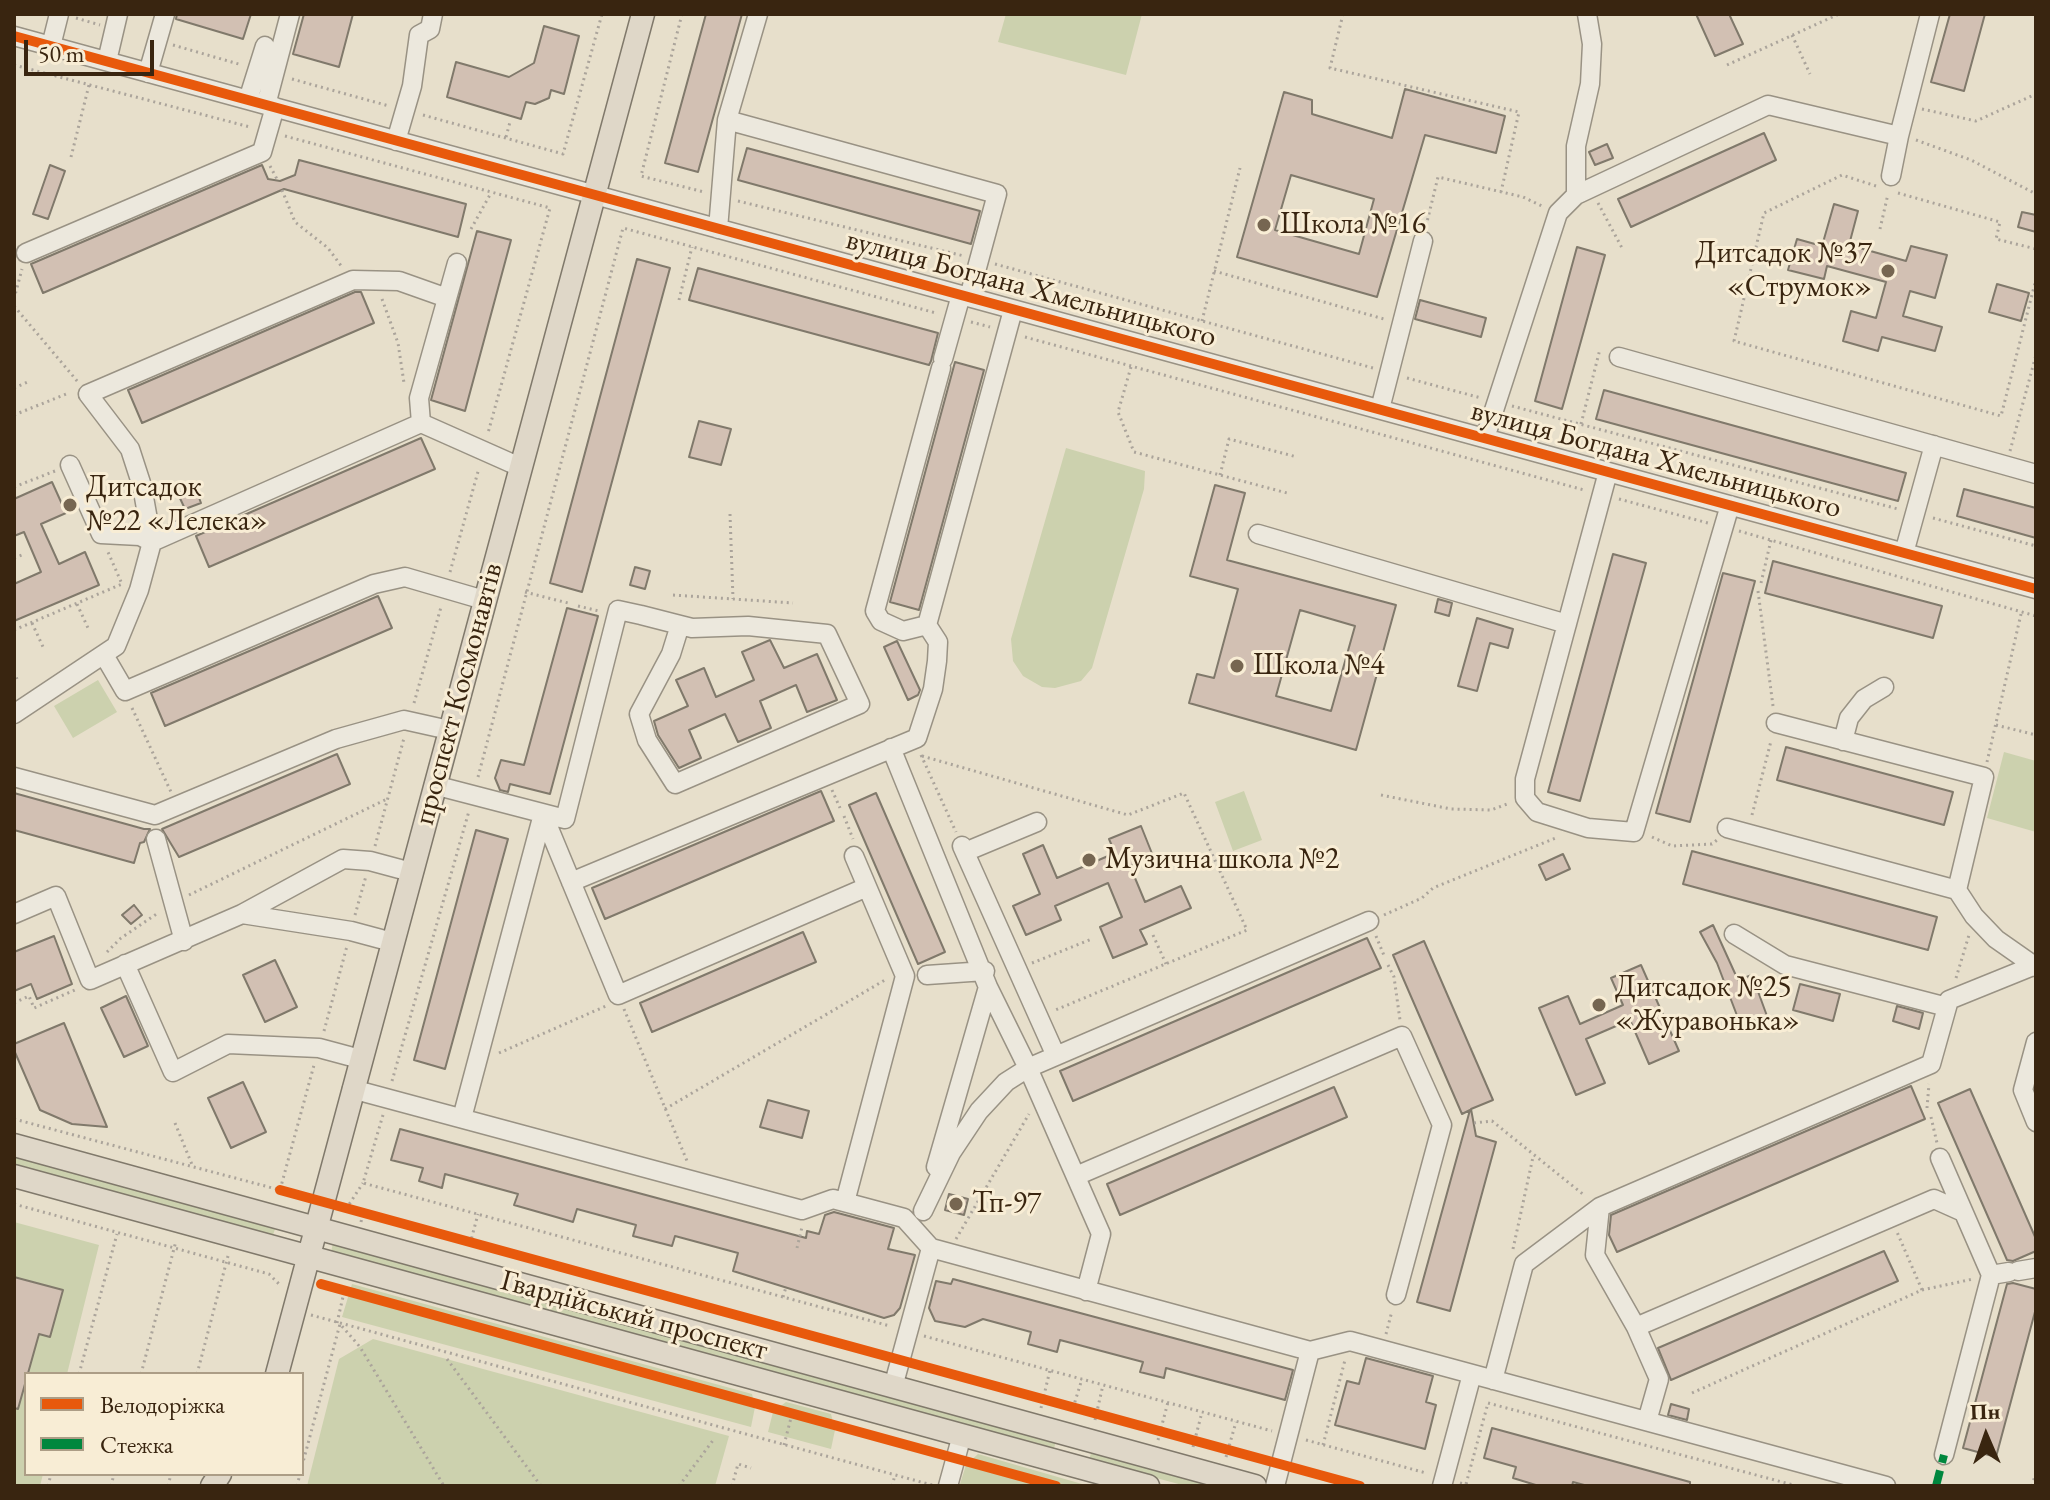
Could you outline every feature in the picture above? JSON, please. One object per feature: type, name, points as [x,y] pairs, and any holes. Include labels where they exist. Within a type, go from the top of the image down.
[{"type":"main road","name":"проспект Космонавтів","points":[[278,1372],[643,14]]},
{"type":"main road","name":"Гвардійський проспект","points":[[14,1145],[893,1387],[1089,1426],[1255,1486]]},
{"type":"main road","name":"Гвардійський проспект","points":[[14,1176],[1148,1486]]},
{"type":"main road","points":[[1070,1465],[1089,1426]]},
{"type":"street","points":[[148,73],[165,14]]},
{"type":"street","points":[[266,71],[290,14]]},
{"type":"street","points":[[396,141],[419,35],[430,29],[433,14]]},
{"type":"street","points":[[718,229],[727,120],[758,14]]},
{"type":"street","points":[[1582,190],[1576,146],[1590,84],[1592,44],[1587,14]]},
{"type":"street","points":[[1889,183],[1930,14]]},
{"type":"street","points":[[51,46],[67,16]]},
{"type":"street","points":[[107,61],[117,21]]},
{"type":"street","name":"вулиця Богдана Хмельницького","points":[[14,36],[2036,589]]},
{"type":"street","points":[[26,253],[262,152],[268,132],[263,104],[265,46]]},
{"type":"street","points":[[1485,438],[1558,213],[1582,190],[1768,105],[1899,136]]},
{"type":"street","points":[[727,120],[997,194],[979,260],[955,318],[875,611],[891,628],[916,630],[927,625]]},
{"type":"street","points":[[1380,409],[1423,241]]},
{"type":"street","points":[[421,423],[419,398],[457,263]]},
{"type":"street","points":[[14,714],[116,646],[139,590],[152,542],[142,486],[130,449],[88,394],[353,280],[399,281],[447,298]]},
{"type":"street","points":[[571,882],[917,738],[933,689],[938,642],[927,625],[1013,310]]},
{"type":"street","points":[[1619,357],[2036,474]]},
{"type":"street","points":[[152,542],[421,423],[520,467]]},
{"type":"street","points":[[1904,553],[1934,445]]},
{"type":"street","points":[[70,465],[101,534],[140,536],[152,542]]},
{"type":"street","points":[[1608,472],[1525,779],[1525,798],[1537,812],[1588,828],[1634,832],[1730,505]]},
{"type":"street","points":[[1258,534],[1567,624]]},
{"type":"street","points":[[104,655],[125,691],[374,584],[405,577],[484,600]]},
{"type":"street","points":[[434,785],[565,819],[618,610],[680,625],[692,628],[748,626],[827,634],[860,704],[675,784],[647,740],[639,714],[671,654],[680,625]]},
{"type":"street","points":[[1843,741],[1849,718],[1864,699],[1884,687]]},
{"type":"street","points":[[155,828],[178,806],[336,739],[409,720],[449,730]]},
{"type":"street","points":[[1776,723],[1984,777],[1957,890]]},
{"type":"street","points":[[891,748],[987,979],[1101,1234],[1086,1291]]},
{"type":"street","points":[[14,777],[155,828]]},
{"type":"street","points":[[543,814],[619,998],[867,887]]},
{"type":"street","points":[[462,1118],[543,814]]},
{"type":"street","points":[[1037,822],[963,849],[1056,1056]]},
{"type":"street","points":[[155,828],[184,941]]},
{"type":"street","points":[[1727,828],[1957,890],[1974,916],[1996,939],[2034,967]]},
{"type":"street","points":[[845,1202],[913,974],[854,856]]},
{"type":"street","points":[[14,914],[56,896],[90,980],[242,914],[343,859],[370,861],[411,872]]},
{"type":"street","points":[[242,914],[351,931],[392,942]]},
{"type":"street","points":[[923,1211],[951,1153],[979,1111],[1006,1082],[1028,1068],[1372,920]]},
{"type":"street","points":[[1734,934],[1785,965],[1948,1004],[2034,967]]},
{"type":"street","points":[[125,964],[173,1072],[228,1044],[319,1048],[360,1059]]},
{"type":"street","points":[[913,974],[987,979]]},
{"type":"street","points":[[917,1233],[987,979]]},
{"type":"street","points":[[1493,1380],[1524,1264],[1600,1207],[1931,1064],[1948,1004]]},
{"type":"street","points":[[1076,1176],[1402,1036],[1442,1125],[1396,1295]]},
{"type":"street","points":[[2036,1042],[2023,1090],[2036,1122]]},
{"type":"street","points":[[352,1089],[802,1210],[833,1199],[845,1202],[904,1218],[939,1250],[1086,1291],[1310,1351],[1350,1341],[1886,1486]]},
{"type":"street","points":[[1940,1158],[1963,1212],[2013,1271],[1944,1455]]},
{"type":"street","points":[[1636,1327],[1934,1199],[1963,1212]]},
{"type":"street","points":[[1600,1207],[1595,1255],[1636,1327],[1659,1379],[1647,1421]]},
{"type":"street","points":[[893,1387],[908,1331],[939,1250]]},
{"type":"street","points":[[1275,1486],[1310,1351]]},
{"type":"street","points":[[1443,1482],[1472,1374]]},
{"type":"street","points":[[948,1486],[962,1435]]},
{"type":"path","points":[[157,41],[563,154],[602,14]]},
{"type":"path","points":[[682,14],[641,176],[979,260],[2036,546]]},
{"type":"path","points":[[1343,14],[1330,68],[1519,112],[1501,192]]},
{"type":"path","points":[[1727,65],[1839,14]]},
{"type":"path","points":[[67,16],[117,21]]},
{"type":"path","points":[[1792,35],[1810,74]]},
{"type":"path","points":[[14,65],[550,208],[280,1190]]},
{"type":"path","points":[[71,157],[89,85]]},
{"type":"path","points":[[1907,105],[1976,121],[2036,94]]},
{"type":"path","points":[[506,138],[510,122]]},
{"type":"path","points":[[1899,136],[1971,160],[2036,194]]},
{"type":"path","points":[[1202,321],[1240,168]]},
{"type":"path","points":[[2036,249],[1996,239],[2000,222],[1889,183],[1842,175],[1764,213],[1734,341],[2001,416],[2036,279]]},
{"type":"path","points":[[1423,241],[1438,177],[1501,192],[1558,213]]},
{"type":"path","points":[[1880,229],[1889,183]]},
{"type":"path","points":[[282,190],[295,222],[328,248],[353,280],[386,301],[398,343],[405,386]]},
{"type":"path","points":[[1582,190],[1622,248]]},
{"type":"path","points":[[471,229],[491,193]]},
{"type":"path","points":[[346,1209],[363,1183],[474,795],[524,592],[623,228],[1724,527],[2036,616]]},
{"type":"path","points":[[679,300],[692,247]]},
{"type":"path","points":[[14,299],[26,253]]},
{"type":"path","points":[[1214,271],[1401,324]]},
{"type":"path","points":[[14,306],[88,394]]},
{"type":"path","points":[[1581,424],[1600,349]]},
{"type":"path","points":[[2006,466],[2036,355]]},
{"type":"path","points":[[1131,366],[1118,412],[1134,452],[1287,493]]},
{"type":"path","points":[[14,388],[30,381]]},
{"type":"path","points":[[14,415],[66,394]]},
{"type":"path","points":[[1220,475],[1229,439],[1297,457]]},
{"type":"path","points":[[14,477],[16,486],[70,465]]},
{"type":"path","points":[[730,514],[733,599]]},
{"type":"path","points":[[14,630],[122,584],[101,534]]},
{"type":"path","points":[[1761,583],[1771,540]]},
{"type":"path","points":[[14,558],[22,555]]},
{"type":"path","points":[[1748,833],[1776,723],[1758,591]]},
{"type":"path","points":[[524,592],[568,603]]},
{"type":"path","points":[[673,595],[793,603]]},
{"type":"path","points":[[77,604],[88,628]]},
{"type":"path","points":[[1984,777],[2022,612]]},
{"type":"path","points":[[32,623],[44,649]]},
{"type":"path","points":[[14,672],[17,679]]},
{"type":"path","points":[[125,691],[178,806]]},
{"type":"path","points":[[1996,725],[2036,735]]},
{"type":"path","points":[[963,849],[922,756],[1128,815],[1184,793],[1247,930],[1039,1017]]},
{"type":"path","points":[[1381,795],[1451,809],[1491,810],[1525,798]]},
{"type":"path","points":[[14,1003],[29,996],[34,1008],[77,989],[86,974],[121,938],[176,902],[388,798]]},
{"type":"path","points":[[1385,958],[1372,920],[1422,898],[1433,888],[1568,832],[1571,822]]},
{"type":"path","points":[[1634,832],[1672,846],[1699,845],[1712,844],[1727,828]]},
{"type":"path","points":[[1948,1004],[1974,916]]},
{"type":"path","points":[[1153,935],[1166,964]]},
{"type":"path","points":[[1017,969],[1092,939]]},
{"type":"path","points":[[1388,965],[1394,977],[1402,1036]]},
{"type":"path","points":[[665,1109],[913,974]]},
{"type":"path","points":[[477,1062],[619,998],[695,1181]]},
{"type":"path","points":[[1927,1108],[1931,1064]]},
{"type":"path","points":[[939,1250],[1040,1095]]},
{"type":"path","points":[[1931,1117],[1940,1158]]},
{"type":"path","points":[[14,1119],[376,1217]]},
{"type":"path","points":[[1474,1123],[1492,1121],[1600,1207]]},
{"type":"path","points":[[175,1123],[193,1167]]},
{"type":"path","points":[[363,1183],[1288,1435],[1443,1482],[1472,1486]]},
{"type":"path","points":[[14,1204],[269,1274],[312,1316],[936,1486]]},
{"type":"path","points":[[470,1244],[478,1214]]},
{"type":"path","points":[[1891,1217],[1922,1290]]},
{"type":"path","points":[[80,1372],[120,1223]]},
{"type":"path","points":[[142,1372],[177,1238]]},
{"type":"path","points":[[457,1240],[486,1248]]},
{"type":"path","points":[[198,1372],[229,1253]]},
{"type":"path","points":[[1692,1393],[1922,1290],[2013,1271]]},
{"type":"path","points":[[333,1287],[359,1295]]},
{"type":"path","points":[[783,1297],[786,1287]]},
{"type":"path","points":[[1384,1340],[1396,1295]]},
{"type":"path","points":[[304,1459],[340,1324]]},
{"type":"path","points":[[340,1324],[360,1347],[444,1486]]},
{"type":"path","points":[[1323,1445],[1350,1341]]},
{"type":"path","points":[[447,1359],[541,1486]]},
{"type":"path","points":[[1042,1404],[1050,1370]]},
{"type":"path","points":[[1073,1408],[1082,1379]]},
{"type":"path","points":[[1089,1426],[1103,1385]]},
{"type":"path","points":[[1030,1396],[1042,1404],[1073,1408],[1089,1426]]},
{"type":"path","points":[[1168,1402],[1190,1442],[1224,1463]]},
{"type":"path","points":[[1466,1484],[1488,1403],[1797,1486]]},
{"type":"path","points":[[779,1410],[806,1417]]},
{"type":"path","points":[[1190,1442],[1202,1412]]},
{"type":"path","points":[[784,1445],[792,1414]]},
{"type":"path","points":[[1089,1426],[1109,1418]]},
{"type":"path","points":[[1190,1442],[1236,1422]]},
{"type":"path","points":[[1147,1428],[1241,1454]]},
{"type":"path","points":[[679,1486],[714,1439]]},
{"type":"path","points":[[732,1486],[738,1464],[751,1468]]},
{"type":"path","points":[[2032,1486],[2036,1472]]},
{"type":"path","points":[[892,1486],[895,1475]]},
{"type":"green space","points":[[1006,14],[1142,14],[1126,75],[998,42]]},
{"type":"green space","points":[[1066,448],[1145,471],[1144,489],[1092,668],[1081,681],[1055,688],[1042,687],[1023,676],[1013,661],[1011,639]]},
{"type":"green space","points":[[98,680],[117,712],[73,738],[54,706]]},
{"type":"green space","points":[[2004,752],[2036,761],[2036,832],[1987,818]]},
{"type":"green space","points":[[1244,791],[1262,840],[1233,851],[1215,802]]},
{"type":"green space","points":[[14,1155],[276,1226],[272,1238],[14,1169]]},
{"type":"green space","points":[[14,1222],[99,1245],[67,1372],[24,1372],[24,1476],[42,1476],[40,1486],[14,1486]]},
{"type":"green space","points":[[333,1243],[1057,1439],[1054,1448],[331,1252]]},
{"type":"green space","points":[[352,1284],[752,1394],[755,1407],[751,1427],[342,1317]]},
{"type":"green space","points":[[373,1339],[729,1436],[715,1486],[307,1486],[339,1359]]},
{"type":"green space","points":[[786,1402],[831,1414],[835,1430],[831,1449],[768,1432],[773,1412]]},
{"type":"green space","points":[[1092,1450],[1223,1486],[1186,1486],[1089,1460]]},
{"type":"green space","points":[[978,1454],[1089,1486],[960,1484],[966,1465]]},
{"type":"building","points":[[177,14],[251,14],[243,39],[176,19]]},
{"type":"building","points":[[304,14],[353,14],[339,67],[293,54]]},
{"type":"building","points":[[706,14],[742,14],[698,172],[665,163]]},
{"type":"building","points":[[1696,14],[1729,14],[1743,44],[1715,56]]},
{"type":"building","points":[[1950,14],[1985,14],[1964,91],[1931,82]]},
{"type":"building","points":[[544,26],[579,36],[564,94],[551,90],[549,98],[535,104],[526,102],[521,119],[447,97],[456,62],[509,77],[534,63]]},
{"type":"building","points":[[1405,89],[1505,116],[1496,153],[1425,135],[1377,297],[1237,257],[1284,92],[1312,100],[1312,114],[1392,138]],"holes":[[[1291,175],[1374,199],[1359,254],[1275,230]]]},
{"type":"building","points":[[1764,133],[1776,160],[1631,227],[1618,199]]},
{"type":"building","points":[[1607,144],[1613,158],[1595,165],[1589,152]]},
{"type":"building","points":[[747,148],[980,211],[971,244],[738,180]]},
{"type":"building","points":[[299,160],[466,204],[458,237],[284,189],[43,293],[31,264],[262,165],[268,179],[280,181],[295,175]]},
{"type":"building","points":[[50,165],[65,171],[48,219],[33,214]]},
{"type":"building","points":[[1834,204],[1858,211],[1849,245],[1906,261],[1911,246],[1947,255],[1935,298],[1910,291],[1903,316],[1942,327],[1935,351],[1882,337],[1878,351],[1843,341],[1851,311],[1876,318],[1886,282],[1827,266],[1824,279],[1788,270],[1797,239],[1822,246]]},
{"type":"building","points":[[2022,212],[2036,215],[2036,232],[2018,227]]},
{"type":"building","points":[[477,231],[511,240],[465,411],[431,400]]},
{"type":"building","points":[[1577,247],[1605,255],[1562,409],[1535,401]]},
{"type":"building","points":[[637,259],[670,268],[582,592],[550,583]]},
{"type":"building","points":[[698,268],[938,333],[931,361],[929,365],[689,300]]},
{"type":"building","points":[[1997,284],[2029,293],[2021,321],[1989,312]]},
{"type":"building","points":[[361,292],[374,323],[142,423],[128,390]]},
{"type":"building","points":[[1420,300],[1486,318],[1481,337],[1415,319]]},
{"type":"building","points":[[955,362],[984,370],[919,610],[890,602]]},
{"type":"building","points":[[1604,390],[1906,473],[1898,501],[1596,419]]},
{"type":"building","points":[[699,421],[731,429],[721,465],[689,457]]},
{"type":"building","points":[[421,438],[435,469],[209,567],[196,536]]},
{"type":"building","points":[[52,482],[66,513],[41,524],[59,564],[85,552],[99,585],[14,621],[14,584],[41,572],[24,532],[14,536],[14,499]]},
{"type":"building","points":[[1215,485],[1245,493],[1227,560],[1396,605],[1356,750],[1189,703],[1197,674],[1214,678],[1238,589],[1190,576]],"holes":[[[1300,610],[1355,626],[1331,711],[1276,696]]]},
{"type":"building","points":[[195,487],[201,503],[185,509],[178,494]]},
{"type":"building","points":[[1964,489],[2036,508],[2036,538],[1957,516]]},
{"type":"building","points":[[1613,554],[1646,563],[1580,801],[1548,792]]},
{"type":"building","points":[[1773,561],[1942,606],[1933,638],[1765,593]]},
{"type":"building","points":[[635,567],[650,571],[645,589],[630,585]]},
{"type":"building","points":[[1723,573],[1755,581],[1690,822],[1656,813]]},
{"type":"building","points":[[378,596],[392,628],[165,726],[151,693]]},
{"type":"building","points":[[1438,599],[1452,603],[1449,616],[1435,612]]},
{"type":"building","points":[[567,608],[598,616],[550,794],[510,784],[508,792],[500,790],[495,778],[501,760],[524,765]]},
{"type":"building","points":[[1477,618],[1513,629],[1508,648],[1490,643],[1477,691],[1458,686]]},
{"type":"building","points":[[770,640],[784,668],[817,654],[837,700],[807,712],[796,685],[760,701],[771,728],[738,742],[725,714],[689,730],[701,758],[679,768],[658,735],[654,721],[688,706],[676,680],[704,668],[716,697],[754,680],[742,652]]},
{"type":"building","points":[[897,641],[920,690],[918,695],[908,700],[884,647]]},
{"type":"building","points":[[1786,747],[1953,792],[1944,825],[1777,780]]},
{"type":"building","points":[[337,754],[350,784],[179,857],[162,829]]},
{"type":"building","points":[[821,791],[834,821],[605,919],[592,888]]},
{"type":"building","points":[[14,793],[150,829],[144,842],[140,843],[134,863],[14,830]]},
{"type":"building","points":[[876,793],[945,952],[918,964],[849,805]]},
{"type":"building","points":[[1141,826],[1153,856],[1130,866],[1145,902],[1181,886],[1191,908],[1140,930],[1147,944],[1113,958],[1100,927],[1122,917],[1108,883],[1055,906],[1061,920],[1026,935],[1013,906],[1040,894],[1023,854],[1043,845],[1057,878],[1115,853],[1109,839]]},
{"type":"building","points":[[476,830],[508,839],[445,1069],[414,1060]]},
{"type":"building","points":[[1692,851],[1937,917],[1928,950],[1683,884]]},
{"type":"building","points":[[1563,854],[1570,869],[1546,880],[1539,865]]},
{"type":"building","points":[[134,905],[142,915],[131,924],[122,915]]},
{"type":"building","points":[[1713,925],[1738,980],[1752,975],[1767,1016],[1741,1026],[1717,963],[1700,932]]},
{"type":"building","points":[[803,932],[816,962],[652,1032],[640,1003]]},
{"type":"building","points":[[54,936],[72,984],[37,999],[31,984],[14,991],[14,952]]},
{"type":"building","points":[[1367,938],[1381,968],[1073,1101],[1060,1071]]},
{"type":"building","points":[[1424,941],[1493,1100],[1471,1109],[1476,1136],[1496,1142],[1450,1311],[1417,1302],[1470,1110],[1462,1114],[1393,955]]},
{"type":"building","points":[[275,960],[297,1007],[265,1022],[243,975]]},
{"type":"building","points":[[1641,965],[1679,1051],[1649,1064],[1630,1020],[1586,1039],[1605,1083],[1576,1095],[1539,1008],[1568,996],[1580,1024],[1623,1005],[1611,978]]},
{"type":"building","points":[[1800,984],[1840,994],[1833,1021],[1793,1010]]},
{"type":"building","points":[[126,996],[148,1046],[124,1057],[101,1008]]},
{"type":"building","points":[[1897,1006],[1923,1013],[1919,1029],[1893,1021]]},
{"type":"building","points":[[64,1023],[107,1127],[72,1124],[40,1110],[14,1050],[14,1044]]},
{"type":"building","points":[[243,1082],[266,1132],[231,1148],[208,1098]]},
{"type":"building","points":[[1911,1086],[1925,1119],[1617,1252],[1609,1235],[1611,1215]]},
{"type":"building","points":[[1334,1087],[1347,1117],[1120,1215],[1107,1184]]},
{"type":"building","points":[[1970,1089],[2036,1239],[2036,1251],[2013,1261],[2007,1260],[1938,1103]]},
{"type":"building","points":[[768,1100],[809,1111],[802,1138],[760,1127]]},
{"type":"building","points":[[400,1129],[806,1238],[807,1231],[819,1234],[825,1215],[834,1212],[894,1228],[888,1249],[915,1255],[900,1308],[894,1315],[884,1318],[733,1271],[738,1253],[675,1236],[672,1246],[633,1236],[636,1225],[577,1209],[573,1222],[514,1205],[518,1194],[445,1174],[442,1188],[419,1181],[423,1168],[391,1160]]},
{"type":"building","name":"Тп-97","points":[[949,1194],[968,1199],[964,1215],[945,1210]]},
{"type":"building","points":[[1884,1251],[1898,1281],[1671,1380],[1658,1348]]},
{"type":"building","points":[[14,1277],[63,1290],[50,1337],[39,1334],[28,1372],[24,1372],[24,1388],[18,1409],[14,1408]]},
{"type":"building","points":[[953,1279],[1293,1370],[1285,1400],[1166,1368],[1164,1378],[1140,1372],[1143,1362],[1060,1340],[1057,1352],[1028,1344],[1031,1332],[983,1319],[965,1327],[935,1321],[929,1308],[936,1281],[951,1284]]},
{"type":"building","points":[[2007,1284],[2036,1289],[2036,1308],[1996,1457],[1963,1448]]},
{"type":"building","points":[[1366,1358],[1433,1376],[1426,1402],[1436,1405],[1425,1449],[1335,1425],[1347,1381],[1359,1384]]},
{"type":"building","points":[[1671,1404],[1689,1409],[1687,1420],[1668,1415]]},
{"type":"building","points":[[1492,1428],[1690,1482],[1690,1486],[1588,1486],[1573,1482],[1572,1486],[1539,1486],[1513,1478],[1516,1467],[1484,1458]]},
{"type":"marked path","points":[[1936,1486],[1944,1455]]},
{"type":"cycle path","points":[[14,36],[2036,589]]},
{"type":"cycle path","points":[[280,1190],[1360,1486]]},
{"type":"cycle path","points":[[321,1284],[1056,1486]]},
{"type":"place","name":"Школа №16","points":[[1264,225]]},
{"type":"place","name":"Дитсадок №37 «Струмок»","points":[[1888,271]]},
{"type":"place","name":"Дитсадок №22 «Лелека»","points":[[70,505]]},
{"type":"place","name":"Школа №4","points":[[1237,666]]},
{"type":"place","name":"Музична школа №2","points":[[1089,860]]},
{"type":"place","name":"Дитсадок №25 «Журавонька»","points":[[1599,1005]]},
{"type":"place","name":"Тп-97","points":[[956,1204]]}]
